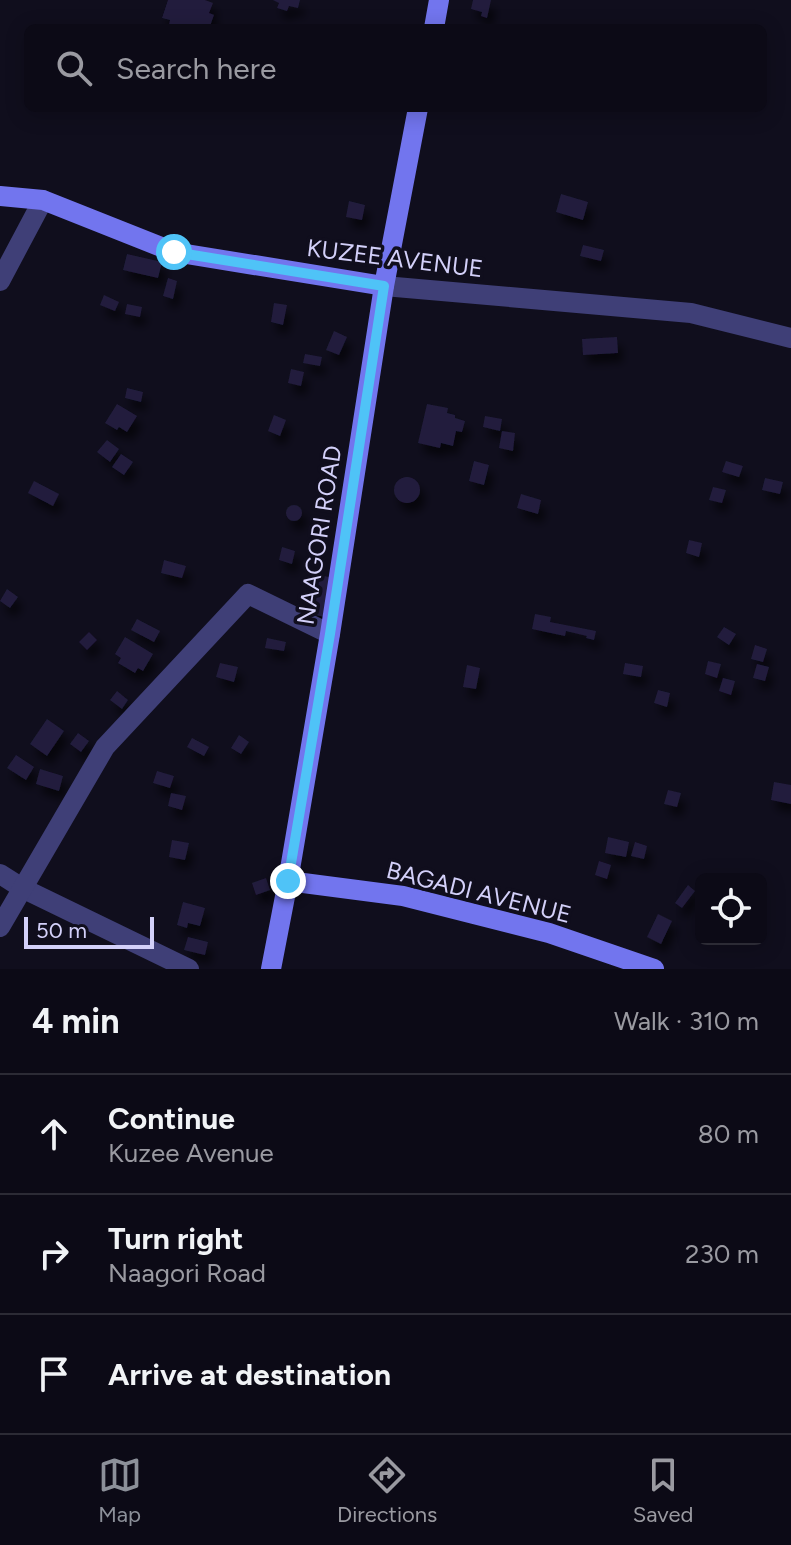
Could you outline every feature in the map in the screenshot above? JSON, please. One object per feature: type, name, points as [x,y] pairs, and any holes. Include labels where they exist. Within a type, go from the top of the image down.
[{"type":"street","points":[[435,24],[439,0]]},
{"type":"street","name":"NAAGORI ROAD","points":[[271,969],[330,634],[384,286],[417,112]]},
{"type":"street","name":"KUZEE AVENUE","points":[[0,196],[43,200],[174,252],[384,286],[691,313],[791,338]]},
{"type":"street","points":[[0,281],[43,200]]},
{"type":"street","points":[[0,927],[105,747],[248,594],[330,634]]},
{"type":"street","points":[[0,874],[22,888],[189,969]]},
{"type":"street","name":"BAGADI AVENUE","points":[[288,881],[403,896],[549,933],[654,969]]},
{"type":"building","points":[[168,0],[205,0],[213,3],[209,13],[214,15],[211,24],[169,24],[170,20],[162,18]]},
{"type":"building","points":[[273,0],[300,0],[298,8],[289,6],[287,11],[277,8],[279,3]]},
{"type":"building","points":[[473,0],[491,0],[487,18],[481,16],[482,12],[471,9]]},
{"type":"building","points":[[561,194],[588,202],[583,220],[556,212]]},
{"type":"building","points":[[349,201],[365,205],[362,220],[346,217]]},
{"type":"building","points":[[583,245],[604,250],[601,261],[580,256]]},
{"type":"building","points":[[127,254],[162,262],[158,278],[123,270]]},
{"type":"building","points":[[168,278],[177,281],[173,299],[163,296]]},
{"type":"building","points":[[104,295],[119,302],[115,311],[100,305]]},
{"type":"building","points":[[274,303],[287,305],[283,325],[271,322]]},
{"type":"building","points":[[127,304],[142,307],[140,317],[125,314]]},
{"type":"building","points":[[334,331],[347,337],[339,355],[326,350]]},
{"type":"building","points":[[617,337],[618,353],[583,355],[582,339]]},
{"type":"building","points":[[305,354],[322,357],[320,366],[303,363]]},
{"type":"building","points":[[291,369],[304,372],[301,386],[288,383]]},
{"type":"building","points":[[127,388],[143,392],[141,402],[125,398]]},
{"type":"building","points":[[117,404],[137,416],[127,432],[105,423]]},
{"type":"building","points":[[427,404],[448,408],[447,413],[465,421],[462,432],[456,431],[453,446],[441,443],[440,448],[418,443]]},
{"type":"building","points":[[274,415],[286,420],[280,436],[268,431]]},
{"type":"building","points":[[485,416],[502,419],[500,431],[483,427]]},
{"type":"building","points":[[502,431],[515,433],[513,451],[499,448]]},
{"type":"building","points":[[107,440],[119,449],[110,462],[97,452]]},
{"type":"building","points":[[121,454],[133,462],[124,475],[112,467]]},
{"type":"building","points":[[474,461],[489,465],[484,485],[469,481]]},
{"type":"building","points":[[726,461],[743,466],[739,477],[722,472]]},
{"type":"building","points":[[407,477],[416,481],[420,490],[416,499],[407,503],[398,499],[394,490],[398,481]]},
{"type":"building","points":[[765,478],[783,482],[780,494],[762,490]]},
{"type":"building","points":[[34,481],[59,494],[53,506],[28,493]]},
{"type":"building","points":[[713,487],[726,490],[722,503],[709,500]]},
{"type":"building","points":[[521,494],[541,500],[538,514],[517,508]]},
{"type":"building","points":[[294,505],[302,513],[294,521],[286,513]]},
{"type":"building","points":[[689,540],[702,543],[699,557],[686,553]]},
{"type":"building","points":[[282,547],[295,551],[292,564],[279,560]]},
{"type":"building","points":[[164,560],[186,566],[182,578],[161,573]]},
{"type":"building","points":[[314,574],[334,578],[325,617],[306,613]]},
{"type":"building","points":[[7,589],[18,597],[10,608],[0,601]]},
{"type":"building","points":[[535,614],[551,617],[550,622],[596,631],[594,640],[566,631],[565,636],[532,629]]},
{"type":"building","points":[[137,619],[160,631],[154,642],[131,630]]},
{"type":"building","points":[[724,627],[736,634],[729,645],[717,637]]},
{"type":"building","points":[[89,632],[97,640],[87,650],[79,642]]},
{"type":"building","points":[[125,637],[153,654],[143,671],[138,668],[135,673],[118,663],[121,658],[115,654]]},
{"type":"building","points":[[267,638],[286,642],[284,651],[265,648]]},
{"type":"building","points":[[755,645],[767,649],[763,662],[751,659]]},
{"type":"building","points":[[708,661],[721,664],[717,678],[705,674]]},
{"type":"building","points":[[220,663],[238,667],[234,682],[216,677]]},
{"type":"building","points":[[625,663],[643,666],[641,677],[623,674]]},
{"type":"building","points":[[757,664],[769,667],[765,681],[753,678]]},
{"type":"building","points":[[467,665],[480,668],[476,689],[463,687]]},
{"type":"building","points":[[723,678],[735,681],[731,695],[719,691]]},
{"type":"building","points":[[658,690],[670,693],[667,707],[654,703]]},
{"type":"building","points":[[117,691],[128,700],[122,709],[110,700]]},
{"type":"building","points":[[47,719],[64,731],[47,756],[30,744]]},
{"type":"building","points":[[78,733],[89,741],[81,752],[70,744]]},
{"type":"building","points":[[239,735],[249,742],[241,754],[231,748]]},
{"type":"building","points":[[192,738],[209,747],[204,756],[187,747]]},
{"type":"building","points":[[16,755],[34,767],[26,780],[7,768]]},
{"type":"building","points":[[40,769],[63,776],[59,791],[36,784]]},
{"type":"building","points":[[157,771],[174,776],[170,788],[153,783]]},
{"type":"building","points":[[774,782],[791,785],[791,804],[771,800]]},
{"type":"building","points":[[668,790],[681,793],[677,807],[664,804]]},
{"type":"building","points":[[171,793],[186,796],[182,810],[168,806]]},
{"type":"building","points":[[608,837],[629,842],[626,857],[605,853]]},
{"type":"building","points":[[172,840],[189,843],[185,860],[169,857]]},
{"type":"building","points":[[635,842],[647,846],[644,859],[631,856]]},
{"type":"building","points":[[599,861],[611,865],[607,879],[595,875]]},
{"type":"building","points":[[266,878],[270,890],[256,895],[252,883]]},
{"type":"building","points":[[688,885],[695,891],[682,908],[675,903]]},
{"type":"building","points":[[183,902],[205,908],[200,926],[188,923],[187,928],[177,925]]},
{"type":"building","points":[[658,914],[672,921],[661,944],[647,937]]},
{"type":"building","points":[[188,937],[208,942],[205,955],[184,950]]},
{"type":"route","points":[[174,252],[384,286],[288,881]]}]
